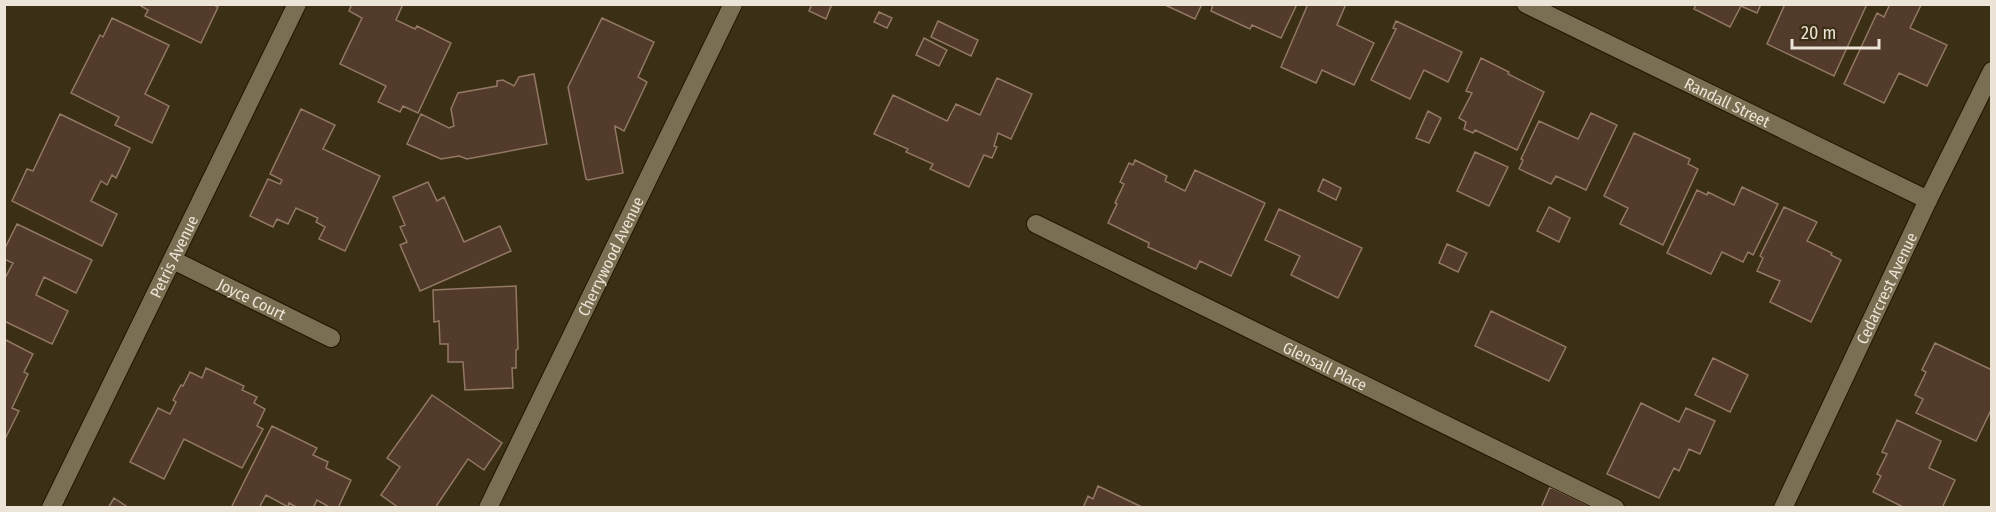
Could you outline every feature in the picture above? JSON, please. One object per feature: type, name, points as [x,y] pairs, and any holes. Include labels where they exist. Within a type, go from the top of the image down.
[{"type":"street","name":"Petris Avenue","points":[[51,507],[297,4]]},
{"type":"street","name":"Cherrywood Avenue","points":[[488,507],[733,4]]},
{"type":"street","name":"Randall Street","points":[[1526,4],[1928,200]]},
{"type":"street","name":"Cedarcrest Avenue","points":[[1783,507],[1928,200],[1992,71]]},
{"type":"street","name":"Glensall Place","points":[[1036,224],[1615,507]]},
{"type":"street","name":"Joyce Court","points":[[173,260],[331,338]]},
{"type":"building","points":[[141,4],[212,4],[218,7],[201,43],[145,16],[148,10]]},
{"type":"building","points":[[352,4],[403,4],[396,20],[415,29],[417,26],[451,43],[418,113],[403,106],[400,112],[378,102],[386,86],[340,64],[362,18],[349,11]]},
{"type":"building","points":[[812,4],[832,4],[826,19],[809,11]]},
{"type":"building","points":[[1163,4],[1202,4],[1195,19]]},
{"type":"building","points":[[1213,4],[1297,4],[1281,38],[1252,25],[1250,29],[1211,11]]},
{"type":"building","points":[[1308,4],[1346,4],[1337,25],[1374,43],[1354,85],[1322,70],[1316,83],[1281,67]]},
{"type":"building","points":[[1696,4],[1761,4],[1757,13],[1741,6],[1730,27],[1694,9]]},
{"type":"building","points":[[1785,4],[1867,4],[1834,76],[1767,44]]},
{"type":"building","points":[[1890,4],[1921,5],[1910,28],[1947,45],[1927,86],[1899,73],[1884,103],[1844,84],[1877,13],[1884,17]]},
{"type":"building","points":[[879,12],[892,18],[887,28],[874,22]]},
{"type":"building","points":[[112,18],[169,45],[145,94],[169,106],[152,143],[115,125],[119,117],[71,93],[100,35],[103,37]]},
{"type":"building","points":[[602,18],[654,42],[638,77],[647,82],[624,131],[615,126],[623,173],[588,180],[568,87]]},
{"type":"building","points":[[938,21],[978,40],[971,56],[931,37]]},
{"type":"building","points":[[1396,21],[1462,52],[1448,82],[1424,70],[1410,99],[1371,80],[1396,29],[1393,28]]},
{"type":"building","points":[[924,38],[947,50],[939,66],[916,55]]},
{"type":"building","points":[[1481,58],[1544,92],[1517,150],[1475,130],[1473,133],[1464,129],[1466,122],[1459,118],[1472,93],[1466,91]]},
{"type":"building","points":[[534,74],[547,144],[467,159],[459,156],[441,159],[407,144],[421,114],[449,128],[454,126],[451,109],[458,93],[497,86],[497,81],[503,80],[514,86],[519,77]]},
{"type":"building","points":[[997,78],[1032,94],[1011,139],[998,133],[994,146],[997,147],[992,158],[984,155],[969,187],[930,169],[933,164],[906,152],[908,149],[874,134],[893,95],[947,121],[956,104],[980,115]]},
{"type":"building","points":[[301,109],[335,125],[323,149],[380,176],[345,251],[319,239],[325,227],[316,222],[318,218],[296,208],[288,224],[277,219],[273,227],[250,216],[268,179],[280,184],[282,180],[270,174]]},
{"type":"building","points":[[1428,111],[1441,118],[1429,143],[1416,138]]},
{"type":"building","points":[[1591,113],[1617,125],[1586,190],[1556,176],[1551,184],[1519,169],[1523,160],[1521,159],[1539,121],[1578,139]]},
{"type":"building","points":[[60,114],[130,148],[116,178],[112,175],[107,185],[101,181],[91,201],[117,214],[102,246],[12,201],[27,169],[33,171]]},
{"type":"building","points":[[1634,133],[1690,159],[1688,164],[1698,169],[1663,245],[1620,224],[1628,208],[1604,196]]},
{"type":"building","points":[[1475,152],[1508,167],[1489,206],[1457,191]]},
{"type":"building","points":[[1135,160],[1167,176],[1165,181],[1185,191],[1195,170],[1265,203],[1231,276],[1200,261],[1196,269],[1148,247],[1149,243],[1108,223],[1124,184],[1120,182],[1129,163],[1133,165]]},
{"type":"building","points":[[1323,179],[1341,188],[1336,200],[1318,191]]},
{"type":"building","points":[[428,182],[437,201],[444,197],[464,242],[500,226],[511,251],[420,291],[400,245],[407,242],[400,227],[405,225],[393,197]]},
{"type":"building","points":[[1742,187],[1778,204],[1753,255],[1748,252],[1743,262],[1722,252],[1711,274],[1667,253],[1697,190],[1707,195],[1708,192],[1734,205]]},
{"type":"building","points":[[1549,207],[1570,218],[1559,242],[1537,231]]},
{"type":"building","points":[[1784,207],[1817,222],[1807,241],[1841,260],[1811,322],[1770,302],[1780,281],[1757,271],[1763,258],[1760,256]]},
{"type":"building","points":[[1279,209],[1362,248],[1338,298],[1291,275],[1300,256],[1265,240]]},
{"type":"building","points":[[17,224],[92,260],[76,293],[44,277],[36,295],[68,311],[52,344],[4,321],[4,280],[13,263],[4,259],[4,250]]},
{"type":"building","points":[[1447,244],[1467,253],[1458,272],[1439,263]]},
{"type":"building","points":[[516,286],[518,349],[516,350],[516,368],[512,368],[513,388],[465,390],[463,362],[448,362],[448,344],[440,344],[439,321],[434,322],[433,290]]},
{"type":"building","points":[[1491,311],[1566,347],[1549,381],[1475,346]]},
{"type":"building","points":[[4,339],[33,354],[24,372],[28,374],[12,408],[19,411],[4,441]]},
{"type":"building","points":[[1935,343],[1992,370],[1992,408],[1976,441],[1916,413],[1923,399],[1915,395],[1926,372],[1922,370]]},
{"type":"building","points":[[1713,358],[1748,375],[1730,412],[1695,395]]},
{"type":"building","points":[[206,368],[244,386],[242,390],[257,397],[254,403],[265,409],[257,426],[263,429],[242,468],[184,439],[164,479],[130,462],[158,408],[170,414],[176,402],[173,400],[190,372],[202,378]]},
{"type":"building","points":[[432,395],[502,443],[484,470],[468,459],[435,508],[399,508],[381,495],[400,467],[387,458]]},
{"type":"building","points":[[1641,403],[1679,422],[1686,408],[1715,421],[1700,454],[1689,449],[1679,471],[1674,468],[1659,498],[1607,474]]},
{"type":"building","points":[[1897,420],[1941,441],[1929,468],[1955,480],[1942,508],[1905,508],[1873,492],[1881,476],[1877,474],[1887,454],[1882,452]]},
{"type":"building","points":[[272,426],[317,448],[313,455],[328,462],[326,468],[351,480],[338,508],[331,508],[317,500],[313,508],[298,508],[289,503],[288,507],[266,495],[259,508],[231,508]]},
{"type":"building","points":[[1098,486],[1144,508],[1083,508],[1088,496],[1093,499]]},
{"type":"building","points":[[1550,487],[1594,508],[1541,508]]},
{"type":"building","points":[[114,498],[129,508],[108,508]]}]
